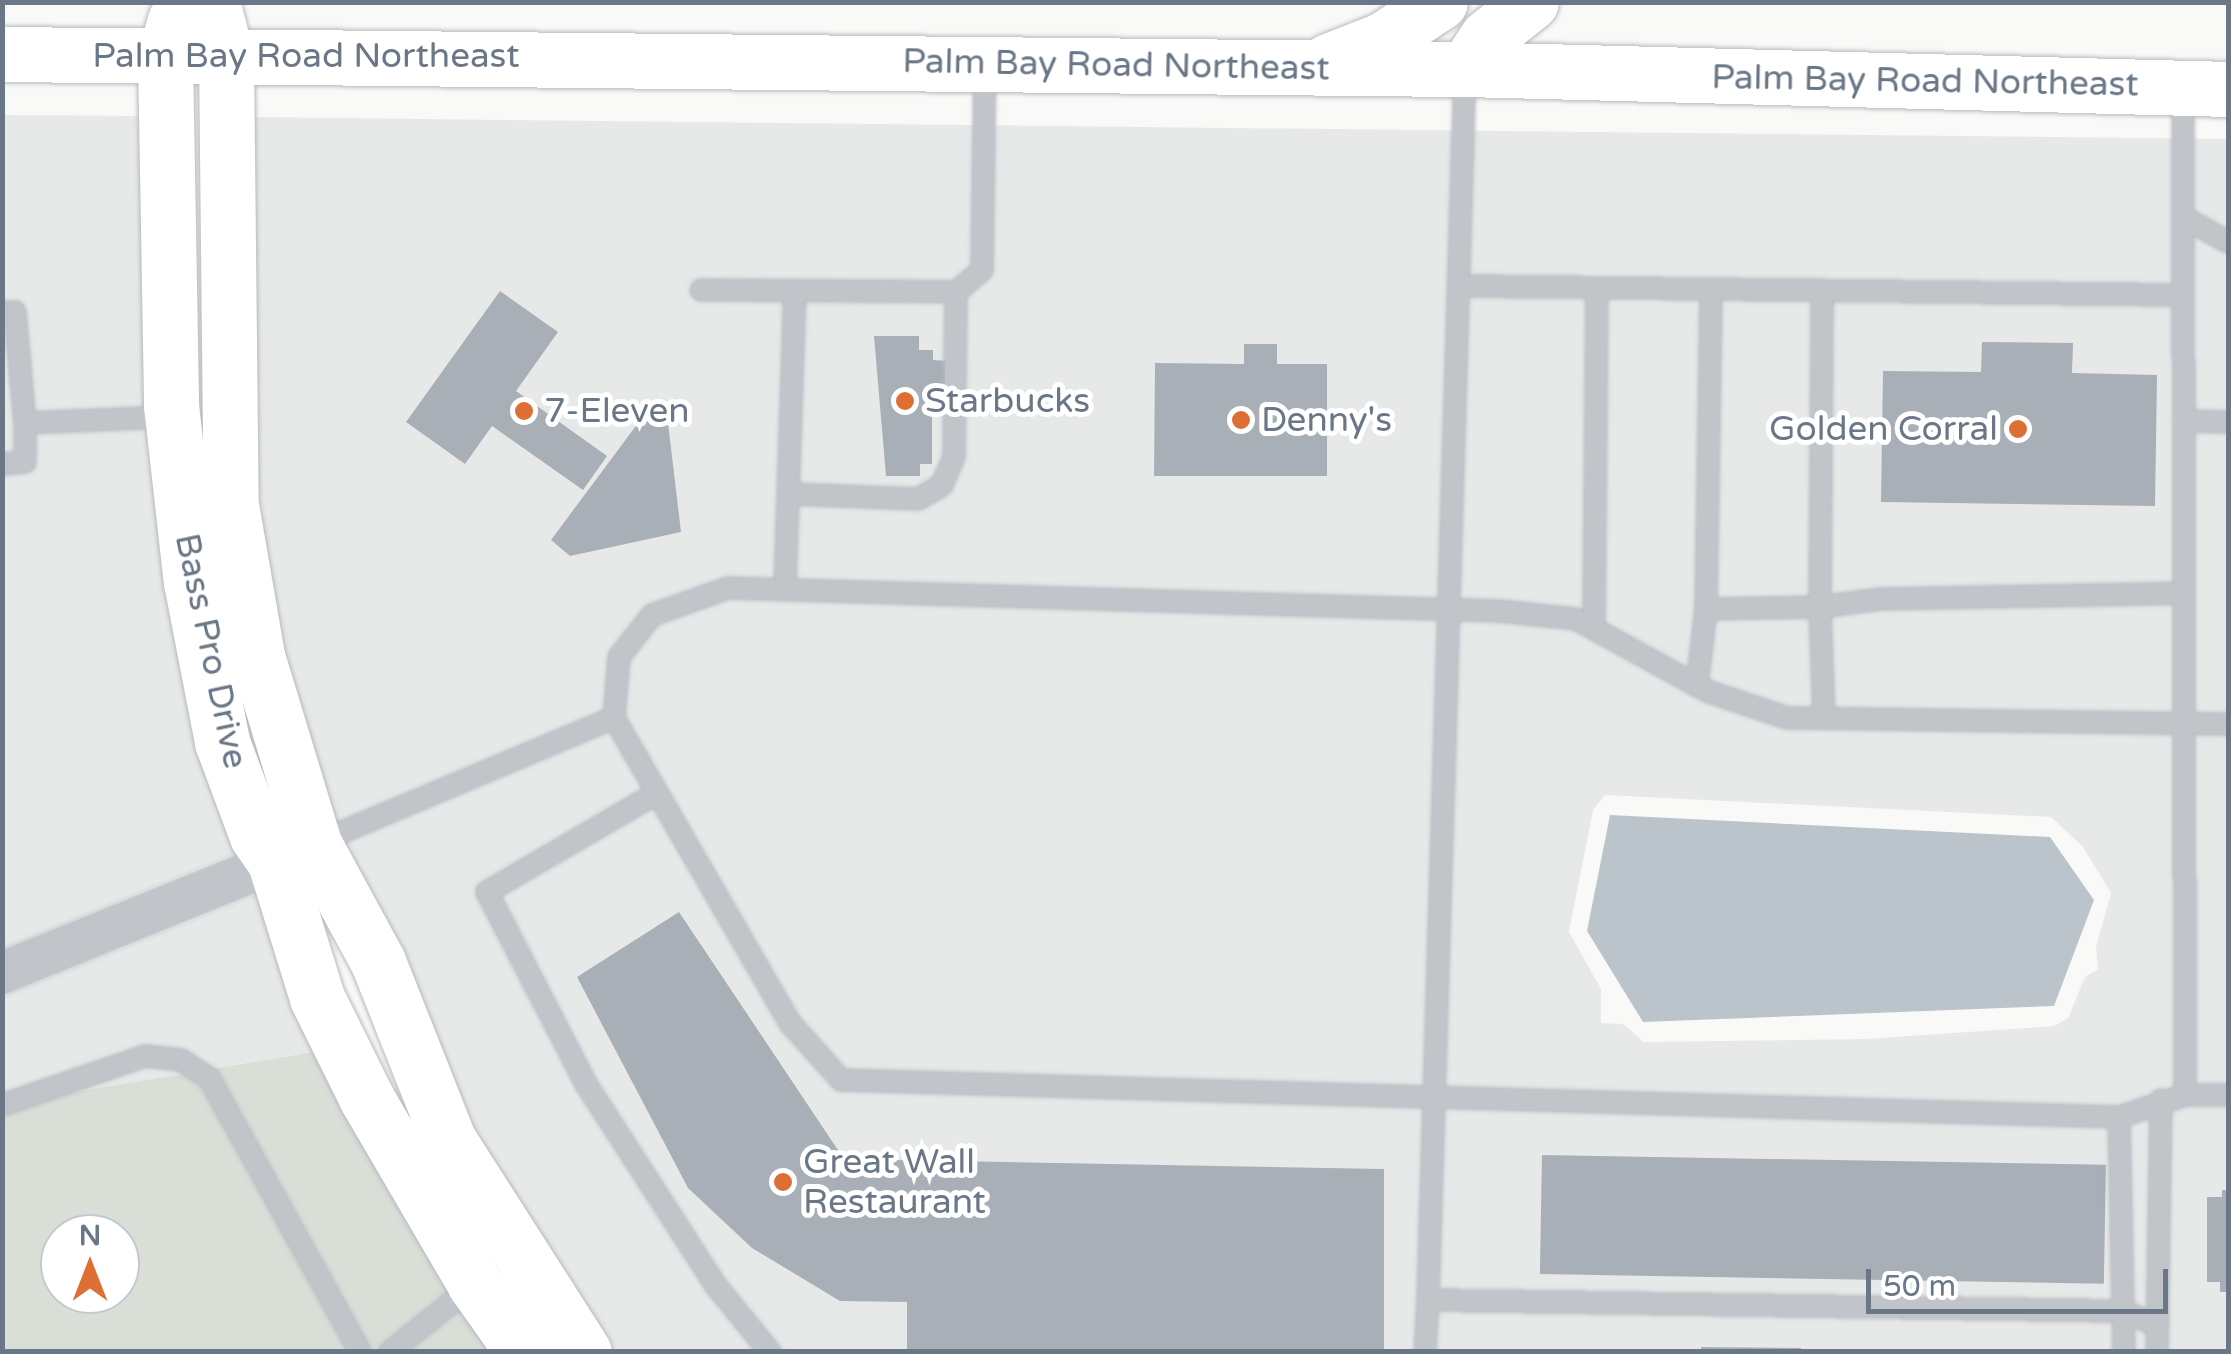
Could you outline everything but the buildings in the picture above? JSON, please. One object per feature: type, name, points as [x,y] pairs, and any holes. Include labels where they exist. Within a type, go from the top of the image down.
[{"type":"street","name":"Bass Pro Drive","points":[[180,2],[165,56],[172,417],[191,582],[222,742],[257,836],[294,853],[378,962],[449,1141],[584,1352]]},
{"type":"street","name":"Bass Pro Drive","points":[[212,2],[226,55],[231,505],[317,998],[366,1098],[474,1284],[523,1352]]},
{"type":"street","points":[[1312,68],[1384,39],[1440,2]]},
{"type":"street","points":[[1466,70],[1487,36],[1532,2]]},
{"type":"street","name":"Palm Bay Road Northeast","points":[[2,54],[1466,70],[2206,89]]},
{"type":"street","points":[[2,972],[294,853]]},
{"type":"lane","points":[[702,290],[956,292],[982,270],[985,64]]},
{"type":"lane","points":[[1426,1352],[1432,1099],[1454,611],[1466,70]]},
{"type":"lane","points":[[2185,1094],[2183,217],[2206,89]]},
{"type":"lane","points":[[2183,217],[2228,242]]},
{"type":"lane","points":[[1463,286],[2183,295]]},
{"type":"lane","points":[[1594,628],[1597,288]]},
{"type":"lane","points":[[1697,686],[1706,610],[1711,290]]},
{"type":"lane","points":[[1822,290],[1820,608],[1824,718]]},
{"type":"lane","points":[[785,588],[795,292]]},
{"type":"lane","points":[[789,494],[918,499],[942,485],[954,457],[956,292]]},
{"type":"lane","points":[[2,312],[15,312],[25,424],[24,462],[2,464]]},
{"type":"lane","points":[[25,424],[172,417]]},
{"type":"lane","points":[[2184,421],[2228,422]]},
{"type":"lane","points":[[2228,724],[1787,718],[1697,686],[1576,620],[1454,611],[970,600],[785,588],[728,588],[652,616],[620,657],[614,718],[791,1024],[841,1080],[2118,1117],[2185,1094],[2228,1094]]},
{"type":"lane","points":[[1706,610],[1820,608],[1881,599],[2184,593]]},
{"type":"lane","points":[[294,853],[614,718]]},
{"type":"lane","points":[[658,793],[487,892],[586,1084],[718,1286],[770,1352]]},
{"type":"lane","points":[[2,1105],[145,1056],[181,1060],[209,1078],[360,1352]]},
{"type":"lane","points":[[2157,1352],[2161,1100]]},
{"type":"lane","points":[[2118,1117],[2124,1352]]},
{"type":"lane","points":[[390,1352],[474,1284]]},
{"type":"lane","points":[[1428,1300],[2123,1311],[2158,1326]]},
{"type":"shaded area","points":[[2,115],[146,116],[241,851],[3,949]]},
{"type":"shaded area","points":[[245,117],[2228,139],[2228,1351],[610,1351],[467,1129],[333,834],[277,650],[252,503]],"holes":[[[1605,795],[2051,817],[2083,847],[2111,893],[2096,947],[2098,969],[2085,977],[2068,1018],[2054,1026],[1865,1039],[1644,1042],[1623,1024],[1601,1023],[1601,989],[1569,932],[1593,810]]]},
{"type":"shaded area","points":[[1610,815],[2050,837],[2094,900],[2054,1006],[1643,1022],[1587,931]]},
{"type":"shaded area","points":[[262,892],[319,1051],[3,1104],[2,997]]},
{"type":"shaded area","points":[[319,1051],[496,1352],[3,1352],[3,1104]]},
{"type":"place","name":"Starbucks","points":[[905,401]]},
{"type":"place","name":"7-Eleven","points":[[524,411]]},
{"type":"place","name":"Denny's","points":[[1241,420]]},
{"type":"place","name":"Golden Corral","points":[[2018,429]]},
{"type":"place","name":"Great Wall Restaurant","points":[[783,1182]]}]
